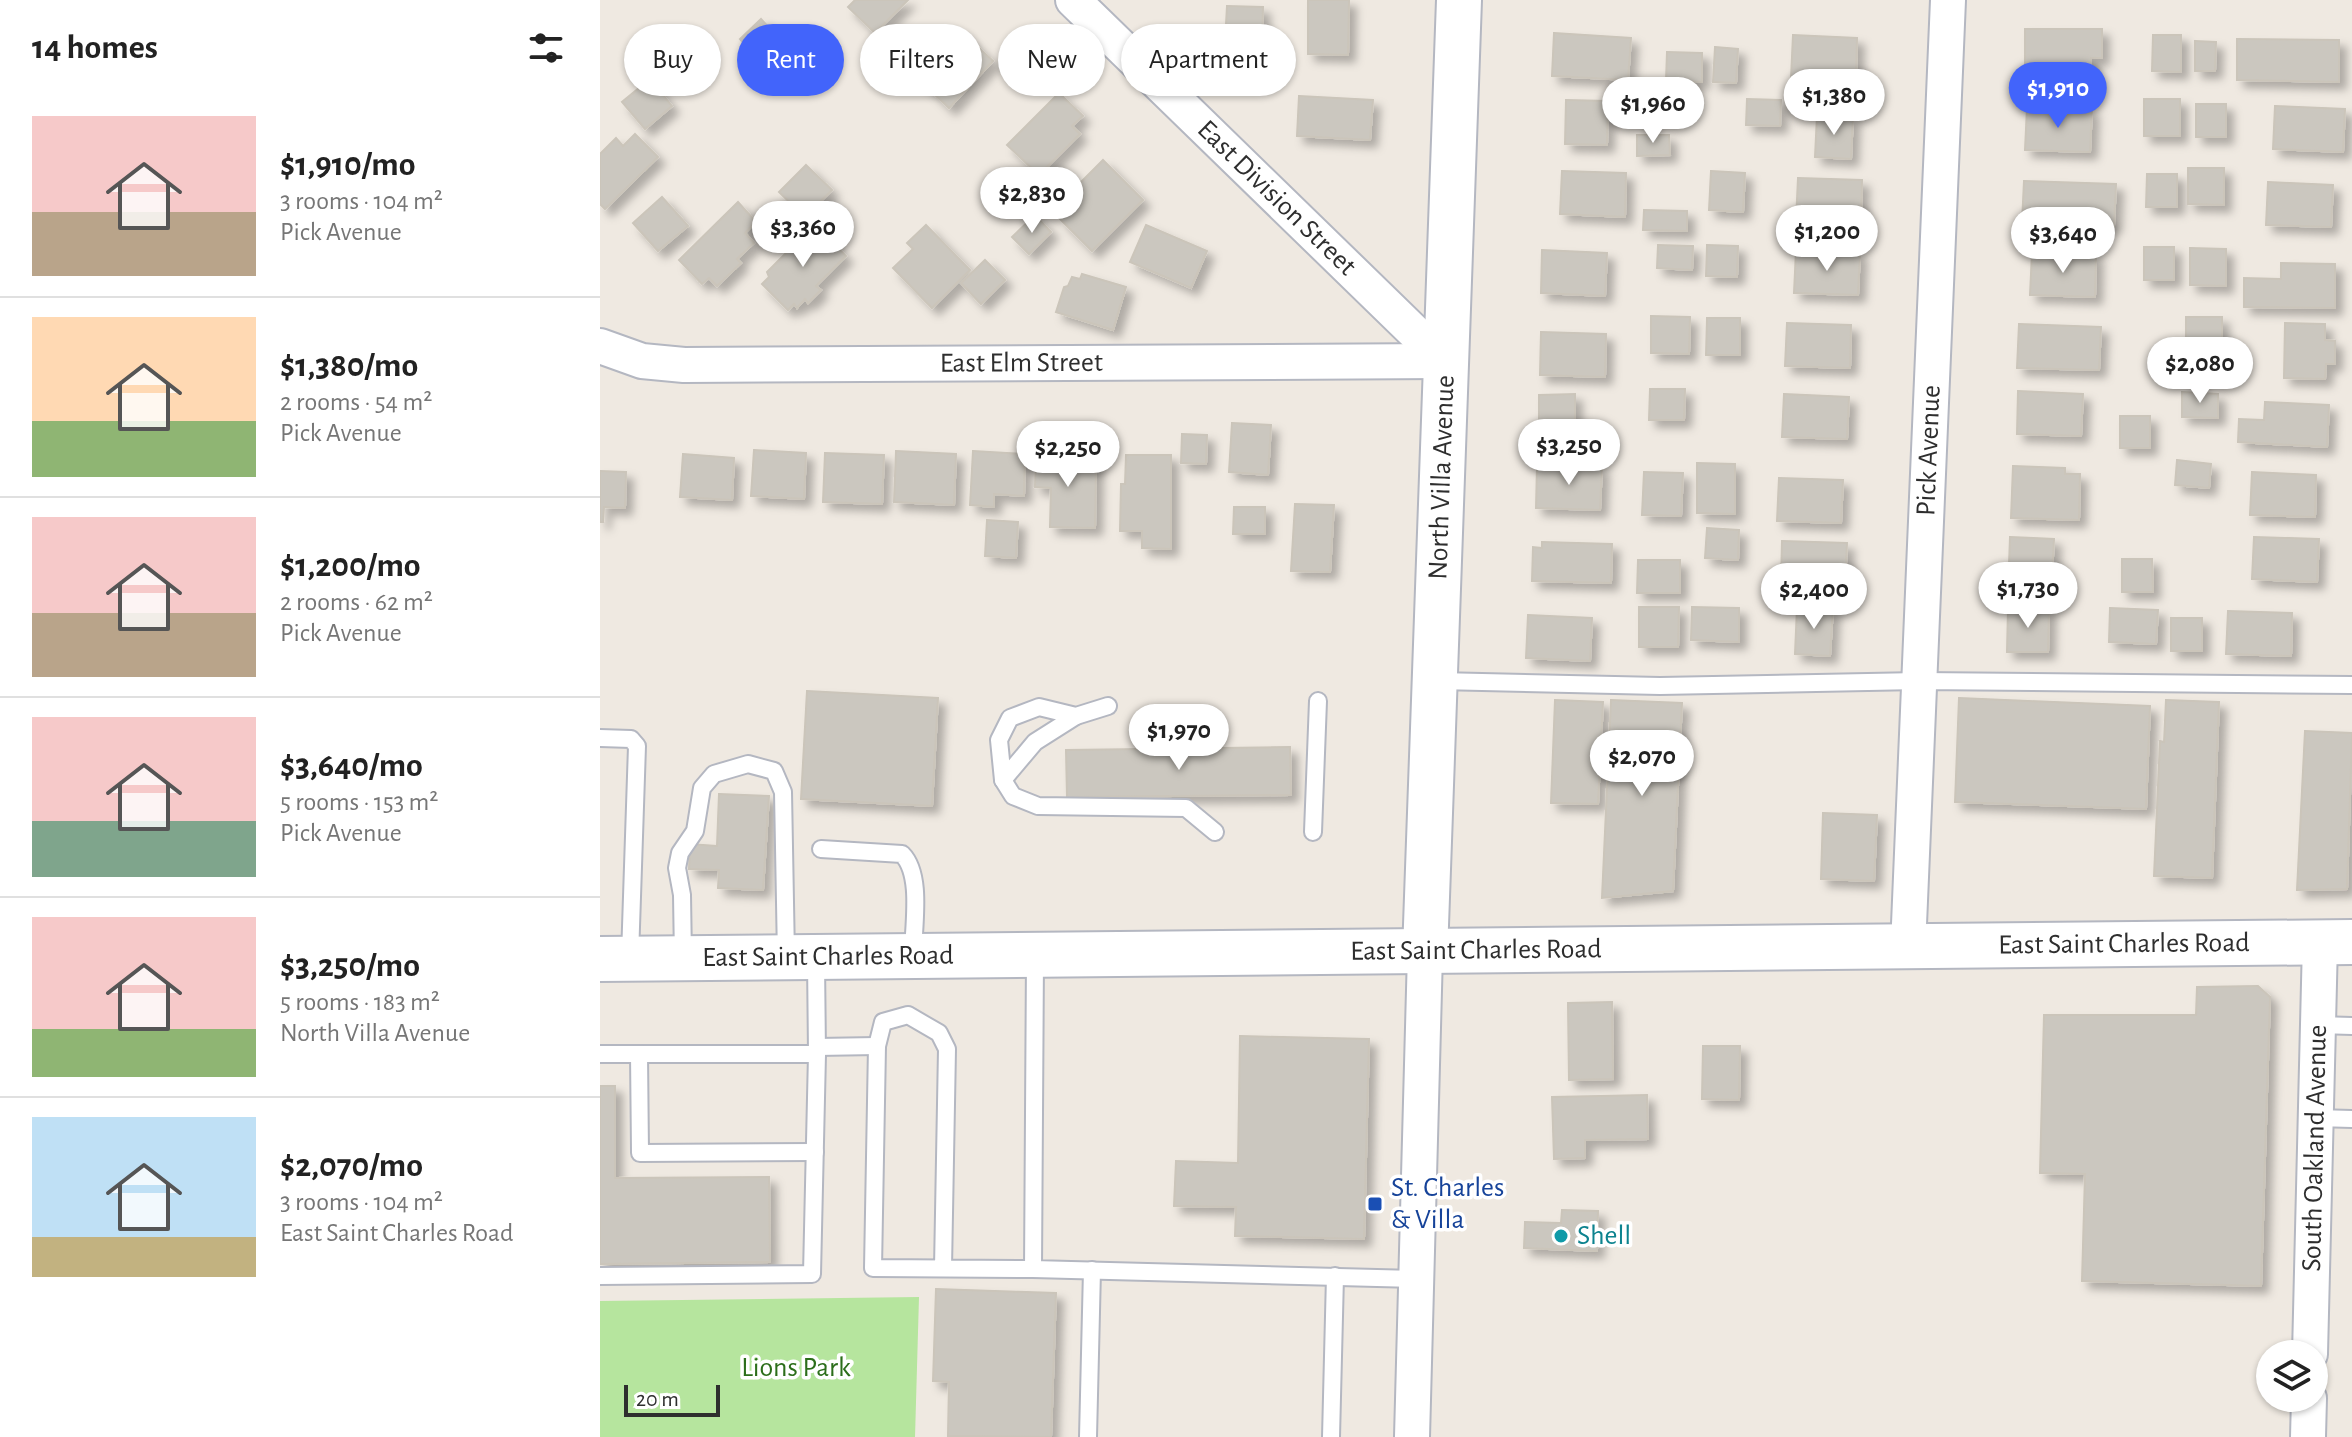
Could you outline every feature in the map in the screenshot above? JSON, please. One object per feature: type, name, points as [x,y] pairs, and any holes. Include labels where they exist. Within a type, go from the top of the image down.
[{"type":"main road","name":"North Villa Avenue","points":[[1425,953],[1459,0]]},
{"type":"main road","name":"East Saint Charles Road","points":[[615,959],[2336,942]]},
{"type":"street","name":"East Division Street","points":[[1073,0],[1444,361]]},
{"type":"street","name":"Pick Avenue","points":[[1908,948],[1948,0]]},
{"type":"street","name":"East Elm Street","points":[[600,346],[642,361],[684,365],[1444,361]]},
{"type":"street","name":"South Oakland Avenue","points":[[2310,1340],[2318,1025],[2336,942]]},
{"type":"street","points":[[1412,1437],[1425,953]]},
{"type":"street","points":[[2308,1437],[2309,1412]]},
{"type":"lane","points":[[1434,681],[1660,686],[1919,681],[2352,685]]},
{"type":"lane","points":[[1313,832],[1318,701]]},
{"type":"lane","points":[[1003,780],[1035,742],[1076,716],[1108,706]]},
{"type":"lane","points":[[1076,716],[1039,707],[1010,718],[999,740],[1003,780],[1013,796],[1038,806],[1186,808],[1215,832]]},
{"type":"lane","points":[[600,738],[631,739],[637,746],[615,959]]},
{"type":"lane","points":[[600,1276],[812,1274],[817,1051],[801,958],[783,792],[774,771],[748,764],[714,774],[702,788],[695,831],[680,853],[677,868],[682,895],[683,959]]},
{"type":"lane","points":[[821,849],[902,854],[909,862],[913,876],[913,957]]},
{"type":"lane","points":[[1033,1269],[1035,956]]},
{"type":"lane","points":[[943,1268],[947,1049],[939,1033],[908,1015],[883,1022],[877,1046],[873,1268],[1092,1270],[1416,1279]]},
{"type":"lane","points":[[2318,1025],[2352,1026]]},
{"type":"lane","points":[[600,1054],[817,1051],[877,1046]]},
{"type":"lane","points":[[639,1054],[640,1153],[815,1152]]},
{"type":"lane","points":[[2316,1118],[2352,1119]]},
{"type":"lane","points":[[1088,1437],[1092,1270]]},
{"type":"lane","points":[[1331,1437],[1335,1276]]},
{"type":"green space","name":"Lions Park","points":[[919,1297],[915,1437],[600,1437],[600,1301]]},
{"type":"building","points":[[855,0],[908,0],[884,24],[866,24],[848,7]]},
{"type":"building","points":[[1308,0],[1349,0],[1348,55],[1308,54]]},
{"type":"building","points":[[1227,6],[1263,7],[1263,24],[1226,24]]},
{"type":"building","points":[[2025,29],[2102,29],[2102,58],[2091,58],[2091,70],[2025,70]]},
{"type":"building","points":[[1554,33],[1631,38],[1628,80],[1552,76]]},
{"type":"building","points":[[1793,35],[1857,38],[1856,81],[1791,78]]},
{"type":"building","points":[[2153,35],[2181,35],[2181,72],[2152,71]]},
{"type":"building","points":[[2237,39],[2339,40],[2339,82],[2237,80]]},
{"type":"building","points":[[2195,41],[2216,42],[2215,71],[2195,71]]},
{"type":"building","points":[[1715,47],[1738,49],[1736,83],[1713,82]]},
{"type":"building","points":[[982,51],[993,61],[982,73]]},
{"type":"building","points":[[1667,52],[1702,53],[1702,82],[1666,81]]},
{"type":"building","points":[[629,96],[664,96],[672,106],[645,129],[622,102]]},
{"type":"building","points":[[936,96],[960,96],[949,108]]},
{"type":"building","points":[[1056,96],[1062,96],[1083,116],[1072,126],[1080,134],[1039,175],[1007,145]]},
{"type":"building","points":[[1299,96],[1373,100],[1370,140],[1297,136]]},
{"type":"building","points":[[1747,99],[1781,100],[1780,126],[1746,125]]},
{"type":"building","points":[[2144,99],[2180,99],[2180,136],[2144,136]]},
{"type":"building","points":[[1566,100],[1608,101],[1607,145],[1565,144]]},
{"type":"building","points":[[2196,104],[2226,104],[2226,137],[2196,137]]},
{"type":"building","points":[[2275,106],[2345,109],[2343,152],[2273,149]]},
{"type":"building","points":[[2027,107],[2092,109],[2090,152],[2025,150]]},
{"type":"building","points":[[1817,115],[1853,117],[1851,159],[1815,157]]},
{"type":"building","points":[[635,134],[658,157],[605,209],[600,204],[600,154],[616,138],[623,146]]},
{"type":"building","points":[[1637,135],[1669,135],[1670,155],[1637,156]]},
{"type":"building","points":[[1103,160],[1143,200],[1092,251],[1059,218],[1078,200],[1071,192]]},
{"type":"building","points":[[806,165],[832,190],[805,217],[779,192]]},
{"type":"building","points":[[2188,168],[2224,168],[2224,205],[2188,204]]},
{"type":"building","points":[[1562,171],[1626,173],[1625,217],[1560,214]]},
{"type":"building","points":[[1711,171],[1745,173],[1743,212],[1709,210]]},
{"type":"building","points":[[2147,174],[2177,174],[2177,207],[2146,207]]},
{"type":"building","points":[[1798,178],[1862,180],[1861,223],[1796,221]]},
{"type":"building","points":[[2024,181],[2116,184],[2114,226],[2022,223]]},
{"type":"building","points":[[2268,182],[2333,185],[2331,227],[2266,225]]},
{"type":"building","points":[[662,197],[688,226],[658,251],[633,223]]},
{"type":"building","points":[[738,202],[756,222],[745,233],[754,243],[737,259],[741,263],[717,286],[709,278],[702,284],[679,260]]},
{"type":"building","points":[[1644,210],[1687,211],[1687,231],[1643,230]]},
{"type":"building","points":[[1035,215],[1051,232],[1029,254],[1012,237]]},
{"type":"building","points":[[814,225],[846,256],[816,286],[821,290],[808,303],[805,299],[797,308],[794,304],[788,310],[762,284],[769,277],[767,272]]},
{"type":"building","points":[[926,225],[970,270],[932,308],[893,268],[913,249],[907,243]]},
{"type":"building","points":[[1146,225],[1207,251],[1191,288],[1130,262]]},
{"type":"building","points":[[1658,245],[1693,246],[1692,270],[1657,268]]},
{"type":"building","points":[[1707,245],[1738,246],[1737,277],[1706,276]]},
{"type":"building","points":[[2144,247],[2174,247],[2174,280],[2144,280]]},
{"type":"building","points":[[2190,248],[2226,249],[2226,286],[2190,285]]},
{"type":"building","points":[[1542,250],[1607,253],[1605,296],[1541,293]]},
{"type":"building","points":[[1796,250],[1860,253],[1858,295],[1794,293]]},
{"type":"building","points":[[2032,252],[2096,255],[2095,297],[2030,295]]},
{"type":"building","points":[[985,260],[1005,280],[981,304],[961,283]]},
{"type":"building","points":[[2281,263],[2335,264],[2335,308],[2244,307],[2244,278],[2281,279]]},
{"type":"building","points":[[1082,274],[1126,287],[1113,330],[1056,312],[1064,287],[1068,286],[1072,277],[1080,279]]},
{"type":"building","points":[[1651,316],[1690,317],[1689,354],[1651,353]]},
{"type":"building","points":[[2186,317],[2222,317],[2222,354],[2186,354]]},
{"type":"building","points":[[1707,318],[1740,318],[1740,355],[1706,355]]},
{"type":"building","points":[[1787,323],[1851,325],[1850,368],[1785,366]]},
{"type":"building","points":[[2285,323],[2325,324],[2325,340],[2335,341],[2335,364],[2326,364],[2325,379],[2284,378]]},
{"type":"building","points":[[2019,324],[2101,327],[2099,370],[2017,368]]},
{"type":"building","points":[[1541,332],[1606,334],[1605,377],[1540,375]]},
{"type":"building","points":[[1650,389],[1685,389],[1684,420],[1649,420]]},
{"type":"building","points":[[2018,391],[2083,394],[2081,436],[2017,434]]},
{"type":"building","points":[[2182,392],[2218,394],[2218,418],[2182,417]]},
{"type":"building","points":[[1575,394],[1575,438],[1539,438],[1539,395]]},
{"type":"building","points":[[1784,394],[1849,397],[1847,439],[1782,437]]},
{"type":"building","points":[[2265,402],[2329,405],[2327,447],[2238,442],[2239,419],[2264,420]]},
{"type":"building","points":[[2120,416],[2150,416],[2150,448],[2120,448]]},
{"type":"building","points":[[1232,423],[1271,425],[1268,475],[1229,472]]},
{"type":"building","points":[[1182,434],[1207,435],[1206,464],[1181,463]]},
{"type":"building","points":[[754,450],[806,453],[804,499],[751,496]]},
{"type":"building","points":[[896,451],[956,454],[954,505],[894,502]]},
{"type":"building","points":[[973,451],[1025,454],[1024,496],[994,494],[994,507],[970,505]]},
{"type":"building","points":[[1036,452],[1070,453],[1070,462],[1096,462],[1095,528],[1050,527],[1051,488],[1035,487]]},
{"type":"building","points":[[825,453],[884,455],[882,504],[823,502]]},
{"type":"building","points":[[683,454],[734,458],[732,500],[680,497]]},
{"type":"building","points":[[1126,455],[1171,455],[1171,549],[1142,548],[1142,531],[1120,531],[1121,484],[1125,484]]},
{"type":"building","points":[[2177,460],[2211,464],[2209,488],[2175,485]]},
{"type":"building","points":[[1697,463],[1735,464],[1735,514],[1697,513]]},
{"type":"building","points":[[1537,465],[1602,467],[1600,510],[1536,508]]},
{"type":"building","points":[[2013,466],[2065,468],[2065,474],[2080,474],[2079,520],[2011,518]]},
{"type":"building","points":[[600,471],[626,472],[625,508],[604,507],[603,522],[600,522]]},
{"type":"building","points":[[1644,472],[1683,473],[1681,516],[1642,515]]},
{"type":"building","points":[[2252,472],[2316,475],[2315,517],[2250,515]]},
{"type":"building","points":[[1779,478],[1843,480],[1841,523],[1777,521]]},
{"type":"building","points":[[1295,504],[1334,505],[1330,572],[1291,571]]},
{"type":"building","points":[[1234,507],[1265,507],[1265,534],[1233,534]]},
{"type":"building","points":[[987,520],[1018,522],[1016,558],[985,556]]},
{"type":"building","points":[[1707,528],[1739,530],[1738,560],[1705,558]]},
{"type":"building","points":[[2010,537],[2054,539],[2051,594],[2008,592]]},
{"type":"building","points":[[2254,537],[2319,539],[2317,582],[2252,579]]},
{"type":"building","points":[[1782,541],[1847,543],[1845,586],[1781,583]]},
{"type":"building","points":[[1542,542],[1612,544],[1611,583],[1532,581],[1533,547],[1542,548]]},
{"type":"building","points":[[2122,559],[2152,559],[2153,592],[2122,592]]},
{"type":"building","points":[[1638,560],[1680,560],[1680,593],[1637,593]]},
{"type":"building","points":[[1639,607],[1679,607],[1678,647],[1639,647]]},
{"type":"building","points":[[1692,607],[1739,608],[1739,642],[1691,640]]},
{"type":"building","points":[[1797,607],[1833,609],[1830,656],[1795,654]]},
{"type":"building","points":[[2008,608],[2049,608],[2048,652],[2007,652]]},
{"type":"building","points":[[2110,608],[2158,610],[2156,644],[2109,642]]},
{"type":"building","points":[[2228,611],[2292,613],[2291,656],[2226,654]]},
{"type":"building","points":[[1528,615],[1592,618],[1590,661],[1526,658]]},
{"type":"building","points":[[2171,618],[2202,618],[2202,651],[2171,651]]},
{"type":"building","points":[[807,691],[938,698],[932,806],[801,799]]},
{"type":"building","points":[[1959,698],[2150,706],[2146,809],[1955,802]]},
{"type":"building","points":[[1555,700],[1603,702],[1598,804],[1551,803]]},
{"type":"building","points":[[1611,700],[1682,703],[1673,891],[1602,898]]},
{"type":"building","points":[[2166,700],[2219,702],[2212,878],[2154,876],[2160,741],[2164,742]]},
{"type":"building","points":[[2305,731],[2352,733],[2347,889],[2297,890]]},
{"type":"building","points":[[1290,747],[1291,795],[1067,797],[1066,750]]},
{"type":"building","points":[[719,794],[769,796],[763,890],[718,888],[719,870],[689,869],[690,844],[717,846]]},
{"type":"building","points":[[1823,813],[1877,815],[1874,881],[1821,879]]},
{"type":"building","points":[[2258,986],[2270,997],[2261,1286],[2082,1281],[2085,1174],[2040,1173],[2044,1015],[2196,1015],[2197,987]]},
{"type":"building","points":[[1612,1002],[1613,1079],[1569,1080],[1568,1003]]},
{"type":"building","points":[[1240,1036],[1369,1039],[1364,1239],[1235,1236],[1236,1207],[1174,1206],[1176,1161],[1238,1163]]},
{"type":"building","points":[[1703,1046],[1740,1046],[1739,1100],[1702,1099]]},
{"type":"building","points":[[600,1086],[615,1086],[615,1178],[769,1177],[770,1262],[600,1264]]},
{"type":"building","name":"Shell","points":[[1647,1095],[1648,1139],[1585,1140],[1585,1158],[1554,1159],[1552,1097]]},
{"type":"building","name":"Shell","points":[[1562,1210],[1598,1211],[1597,1251],[1524,1248],[1525,1222],[1561,1223]]},
{"type":"building","points":[[936,1289],[1056,1293],[1051,1437],[948,1436],[949,1382],[933,1381]]},
{"type":"place","name":"St. Charles & Villa","points":[[1375,1204]]},
{"type":"place","name":"Shell","points":[[1561,1236]]}]
